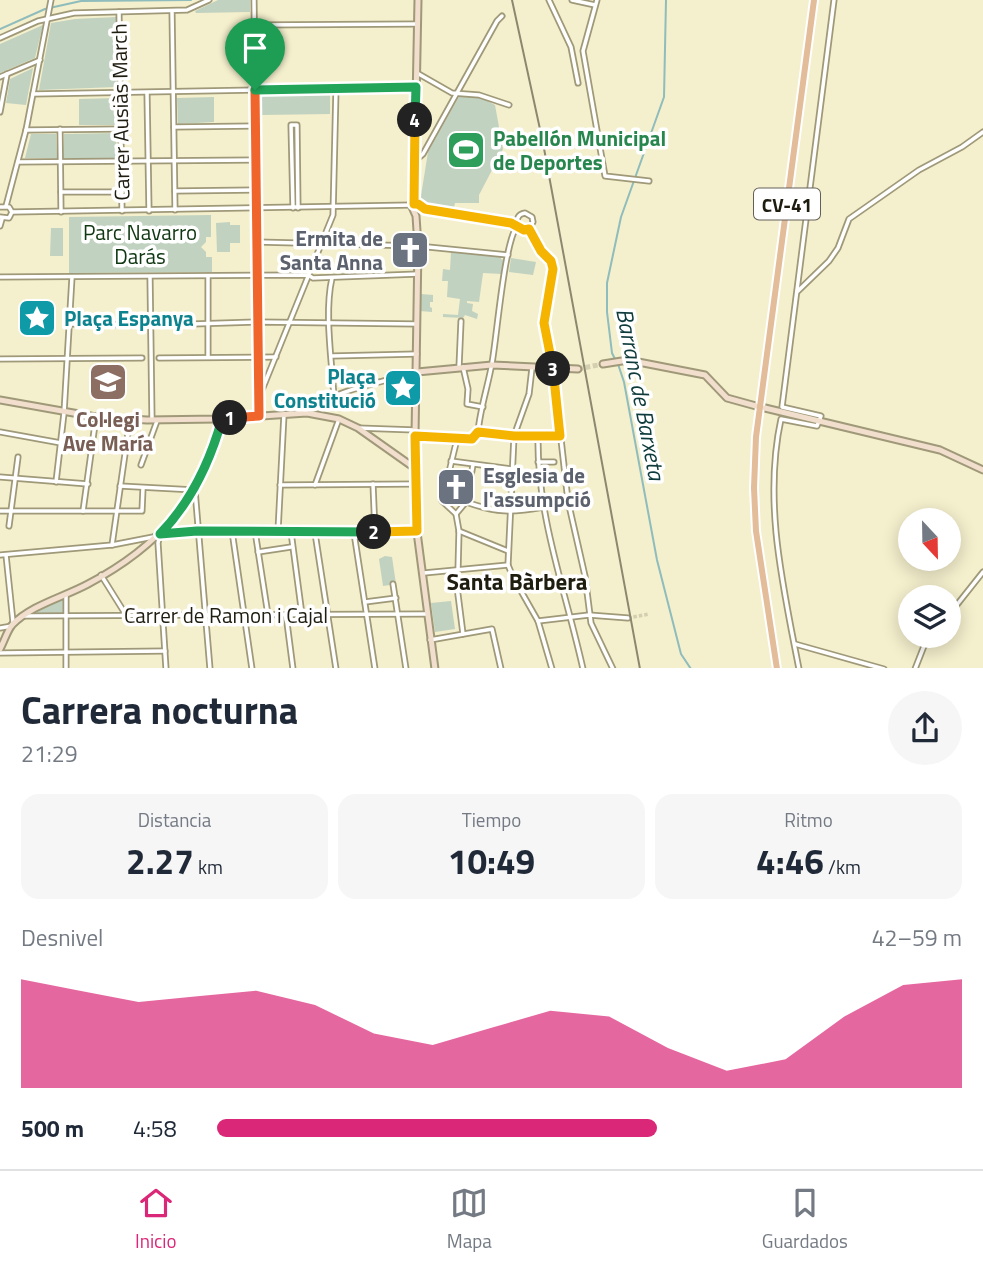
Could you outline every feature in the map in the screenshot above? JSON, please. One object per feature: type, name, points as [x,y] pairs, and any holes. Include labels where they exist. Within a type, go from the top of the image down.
[{"type":"main road","name":"CV-41","points":[[777,668],[756,531],[756,437],[814,0]]},
{"type":"street","points":[[0,38],[48,19],[75,13],[187,10],[209,0]]},
{"type":"street","points":[[254,0],[259,416]]},
{"type":"street","points":[[418,0],[414,161],[418,246],[415,456],[417,531],[435,668]]},
{"type":"street","points":[[549,0],[571,47],[578,83]]},
{"type":"street","points":[[572,0],[596,3],[583,51],[583,61],[605,176],[649,181]]},
{"type":"street","points":[[799,668],[786,609],[775,524],[776,440],[781,419],[817,426],[821,416],[782,407],[834,0]]},
{"type":"street","points":[[6,206],[26,130],[51,2]]},
{"type":"street","points":[[172,11],[176,210]]},
{"type":"street","name":"Carrer Ausiàs March","points":[[119,12],[122,211]]},
{"type":"street","points":[[414,161],[423,154],[502,16]]},
{"type":"street","points":[[255,24],[417,24]]},
{"type":"street","points":[[0,77],[40,60]]},
{"type":"street","points":[[416,72],[452,93],[479,95],[509,105]]},
{"type":"street","points":[[0,112],[7,74]]},
{"type":"street","points":[[33,94],[416,87]]},
{"type":"street","points":[[260,397],[333,215],[336,89]]},
{"type":"street","points":[[147,93],[149,211]]},
{"type":"street","points":[[291,125],[297,125],[295,208],[291,125]]},
{"type":"street","points":[[174,127],[254,126]]},
{"type":"street","points":[[60,129],[61,212]]},
{"type":"street","points":[[26,130],[121,129]]},
{"type":"street","points":[[796,292],[829,261],[838,248],[849,219],[919,170],[962,147],[983,132]]},
{"type":"street","points":[[18,162],[255,160]]},
{"type":"street","points":[[175,191],[255,190]]},
{"type":"street","points":[[61,192],[122,192]]},
{"type":"street","points":[[0,207],[6,206]]},
{"type":"street","points":[[6,206],[12,212],[416,208],[495,219],[517,225],[521,229],[529,229]]},
{"type":"street","points":[[0,226],[1,218],[10,218],[12,212]]},
{"type":"street","points":[[495,219],[518,217],[525,213],[530,215],[533,222],[529,229]]},
{"type":"street","points":[[358,428],[457,439],[472,439],[478,432],[492,365],[512,233],[518,217]]},
{"type":"street","points":[[529,229],[541,251],[551,261],[553,273],[544,323],[553,369],[568,501],[585,576],[589,615],[613,668]]},
{"type":"street","points":[[257,242],[418,246],[508,255]]},
{"type":"street","points":[[0,277],[308,275],[313,278],[332,278],[418,274]]},
{"type":"street","points":[[208,276],[208,357]]},
{"type":"street","points":[[56,482],[64,413],[72,277]]},
{"type":"street","points":[[141,465],[158,420],[150,277]]},
{"type":"street","points":[[332,278],[330,324],[334,398]]},
{"type":"street","points":[[461,321],[461,367],[468,389],[467,404],[483,407]]},
{"type":"street","points":[[161,325],[258,322],[417,324]]},
{"type":"street","points":[[69,324],[139,325]]},
{"type":"street","points":[[332,356],[417,354]]},
{"type":"street","points":[[159,358],[276,357]]},
{"type":"street","points":[[0,359],[142,358]]},
{"type":"street","points":[[603,364],[628,360],[705,375],[727,397],[756,406]]},
{"type":"street","points":[[417,372],[492,365],[578,369]]},
{"type":"street","points":[[532,368],[529,394],[514,436],[508,551],[513,577],[538,621],[552,668]]},
{"type":"street","points":[[307,414],[314,405],[362,387],[391,379],[396,382],[416,381]]},
{"type":"street","points":[[0,400],[64,413],[130,419],[222,419],[284,414],[339,419],[358,428],[409,463],[416,471]]},
{"type":"street","points":[[765,408],[940,450],[983,470]]},
{"type":"street","points":[[278,531],[284,414]]},
{"type":"street","points":[[83,510],[96,417]]},
{"type":"street","points":[[112,545],[130,419]]},
{"type":"street","points":[[0,628],[12,626],[25,616],[102,575],[144,548],[160,534],[176,518],[195,490],[222,419]]},
{"type":"street","points":[[315,485],[339,419]]},
{"type":"street","points":[[0,432],[61,443]]},
{"type":"street","points":[[478,432],[514,436],[560,436]]},
{"type":"street","points":[[538,437],[538,462],[544,507],[555,563],[583,668]]},
{"type":"street","points":[[457,439],[442,501],[456,514],[460,531],[456,570],[463,634]]},
{"type":"street","points":[[409,463],[415,456]]},
{"type":"street","points":[[9,526],[18,457]]},
{"type":"street","points":[[451,461],[512,469]]},
{"type":"street","points":[[538,462],[554,462]]},
{"type":"street","points":[[456,514],[466,502],[473,465]]},
{"type":"street","points":[[0,477],[88,484]]},
{"type":"street","points":[[373,484],[375,532]]},
{"type":"street","points":[[280,485],[416,484]]},
{"type":"street","points":[[120,486],[195,490]]},
{"type":"street","points":[[0,511],[142,511],[144,488]]},
{"type":"street","points":[[195,490],[210,668]]},
{"type":"street","points":[[466,502],[491,510],[510,512],[544,507]]},
{"type":"street","points":[[0,555],[112,545],[160,534],[197,531],[417,531]]},
{"type":"street","points":[[232,531],[252,668]]},
{"type":"street","points":[[255,531],[268,615]]},
{"type":"street","points":[[460,531],[508,551]]},
{"type":"street","points":[[291,532],[302,615]]},
{"type":"street","points":[[315,533],[336,668]]},
{"type":"street","points":[[354,533],[375,668]]},
{"type":"street","points":[[160,534],[158,543],[166,668]]},
{"type":"street","points":[[258,552],[292,547]]},
{"type":"street","points":[[6,555],[13,622],[0,651],[165,651]]},
{"type":"street","points":[[422,573],[509,565]]},
{"type":"street","points":[[961,599],[983,572]]},
{"type":"street","points":[[102,575],[126,615]]},
{"type":"street","points":[[393,584],[407,668]]},
{"type":"street","points":[[66,594],[66,668]]},
{"type":"street","points":[[365,602],[396,598]]},
{"type":"street","name":"Carrer de Ramon i Cajal","points":[[25,616],[426,614]]},
{"type":"street","points":[[286,615],[293,668]]},
{"type":"street","points":[[538,621],[589,615],[628,618]]},
{"type":"street","points":[[430,640],[492,629],[500,668]]},
{"type":"street","points":[[794,644],[884,668]]},
{"type":"street","points":[[915,668],[923,648]]},
{"type":"green space","points":[[218,0],[250,0],[250,12],[196,13],[195,11]]},
{"type":"green space","points":[[116,17],[116,87],[39,90],[51,23]]},
{"type":"green space","points":[[43,25],[35,58],[0,73],[0,44]]},
{"type":"green space","points":[[33,68],[26,105],[6,103],[10,79]]},
{"type":"green space","points":[[330,94],[330,114],[261,115],[260,96]]},
{"type":"green space","name":"Pabellón Municipal de Deportes","points":[[460,95],[478,96],[495,105],[503,149],[479,195],[479,203],[455,203],[454,207],[420,202],[428,152]]},
{"type":"green space","points":[[214,97],[214,122],[178,124],[177,98]]},
{"type":"green space","points":[[116,98],[116,125],[79,125],[79,99]]},
{"type":"green space","points":[[116,133],[117,158],[63,158],[64,134]]},
{"type":"green space","points":[[31,134],[56,134],[57,158],[25,158]]},
{"type":"green space","name":"Parc Navarro Darás","points":[[211,215],[211,237],[206,237],[206,242],[201,247],[206,252],[206,257],[212,257],[212,272],[69,273],[69,217]]},
{"type":"green space","points":[[230,222],[230,225],[240,225],[240,243],[230,243],[230,252],[217,252],[216,223]]},
{"type":"green space","points":[[51,228],[63,228],[63,256],[50,256]]},
{"type":"green space","points":[[451,252],[501,256],[504,260],[502,274],[483,273],[479,302],[467,301],[473,304],[472,311],[478,314],[477,319],[465,315],[463,318],[443,317],[443,314],[458,315],[460,299],[447,297],[448,281],[442,281],[443,269],[450,270]]},
{"type":"green space","points":[[511,258],[536,262],[533,275],[509,272]]},
{"type":"green space","points":[[421,294],[433,295],[433,302],[430,302],[432,312],[420,311]]},
{"type":"green space","points":[[392,557],[396,584],[383,586],[379,559]]},
{"type":"green space","points":[[64,598],[64,613],[37,613],[37,612]]},
{"type":"green space","points":[[451,601],[455,629],[435,632],[431,603]]},
{"type":"waterway","points":[[0,29],[45,9],[81,1],[191,0]]},
{"type":"waterway","name":"Barranc de Barxeta","points":[[615,359],[607,312],[607,283],[621,217],[664,97],[666,0]]},
{"type":"waterway","name":"Barranc de Barxeta","points":[[618,364],[624,382],[657,560],[681,654],[690,668]]},
{"type":"tunnel","points":[[578,369],[603,364]]},
{"type":"tunnel","points":[[628,618],[649,614]]},
{"type":"railway","points":[[512,0],[543,143],[640,668]]},
{"type":"place","name":"Pabellón Municipal de Deportes","points":[[466,150]]},
{"type":"place","name":"Ermita de Santa Anna","points":[[410,250]]},
{"type":"place","name":"Plaça Espanya","points":[[37,318]]},
{"type":"place","name":"Col·legi Ave María","points":[[108,382]]},
{"type":"place","name":"Plaça Constitució","points":[[403,388]]},
{"type":"place","name":"Esglesia de l'assumpció","points":[[456,487]]},
{"type":"district","name":"Santa Bàrbera","points":[[517,581]]},
{"type":"route","points":[[416,87],[414,204],[425,209],[495,219],[517,224],[524,230],[529,229],[552,265],[544,323],[553,369],[560,436],[514,436],[478,432],[472,439],[415,436],[417,531],[197,531],[160,534],[176,518],[195,490],[222,419],[259,416],[255,90],[416,87]]}]
